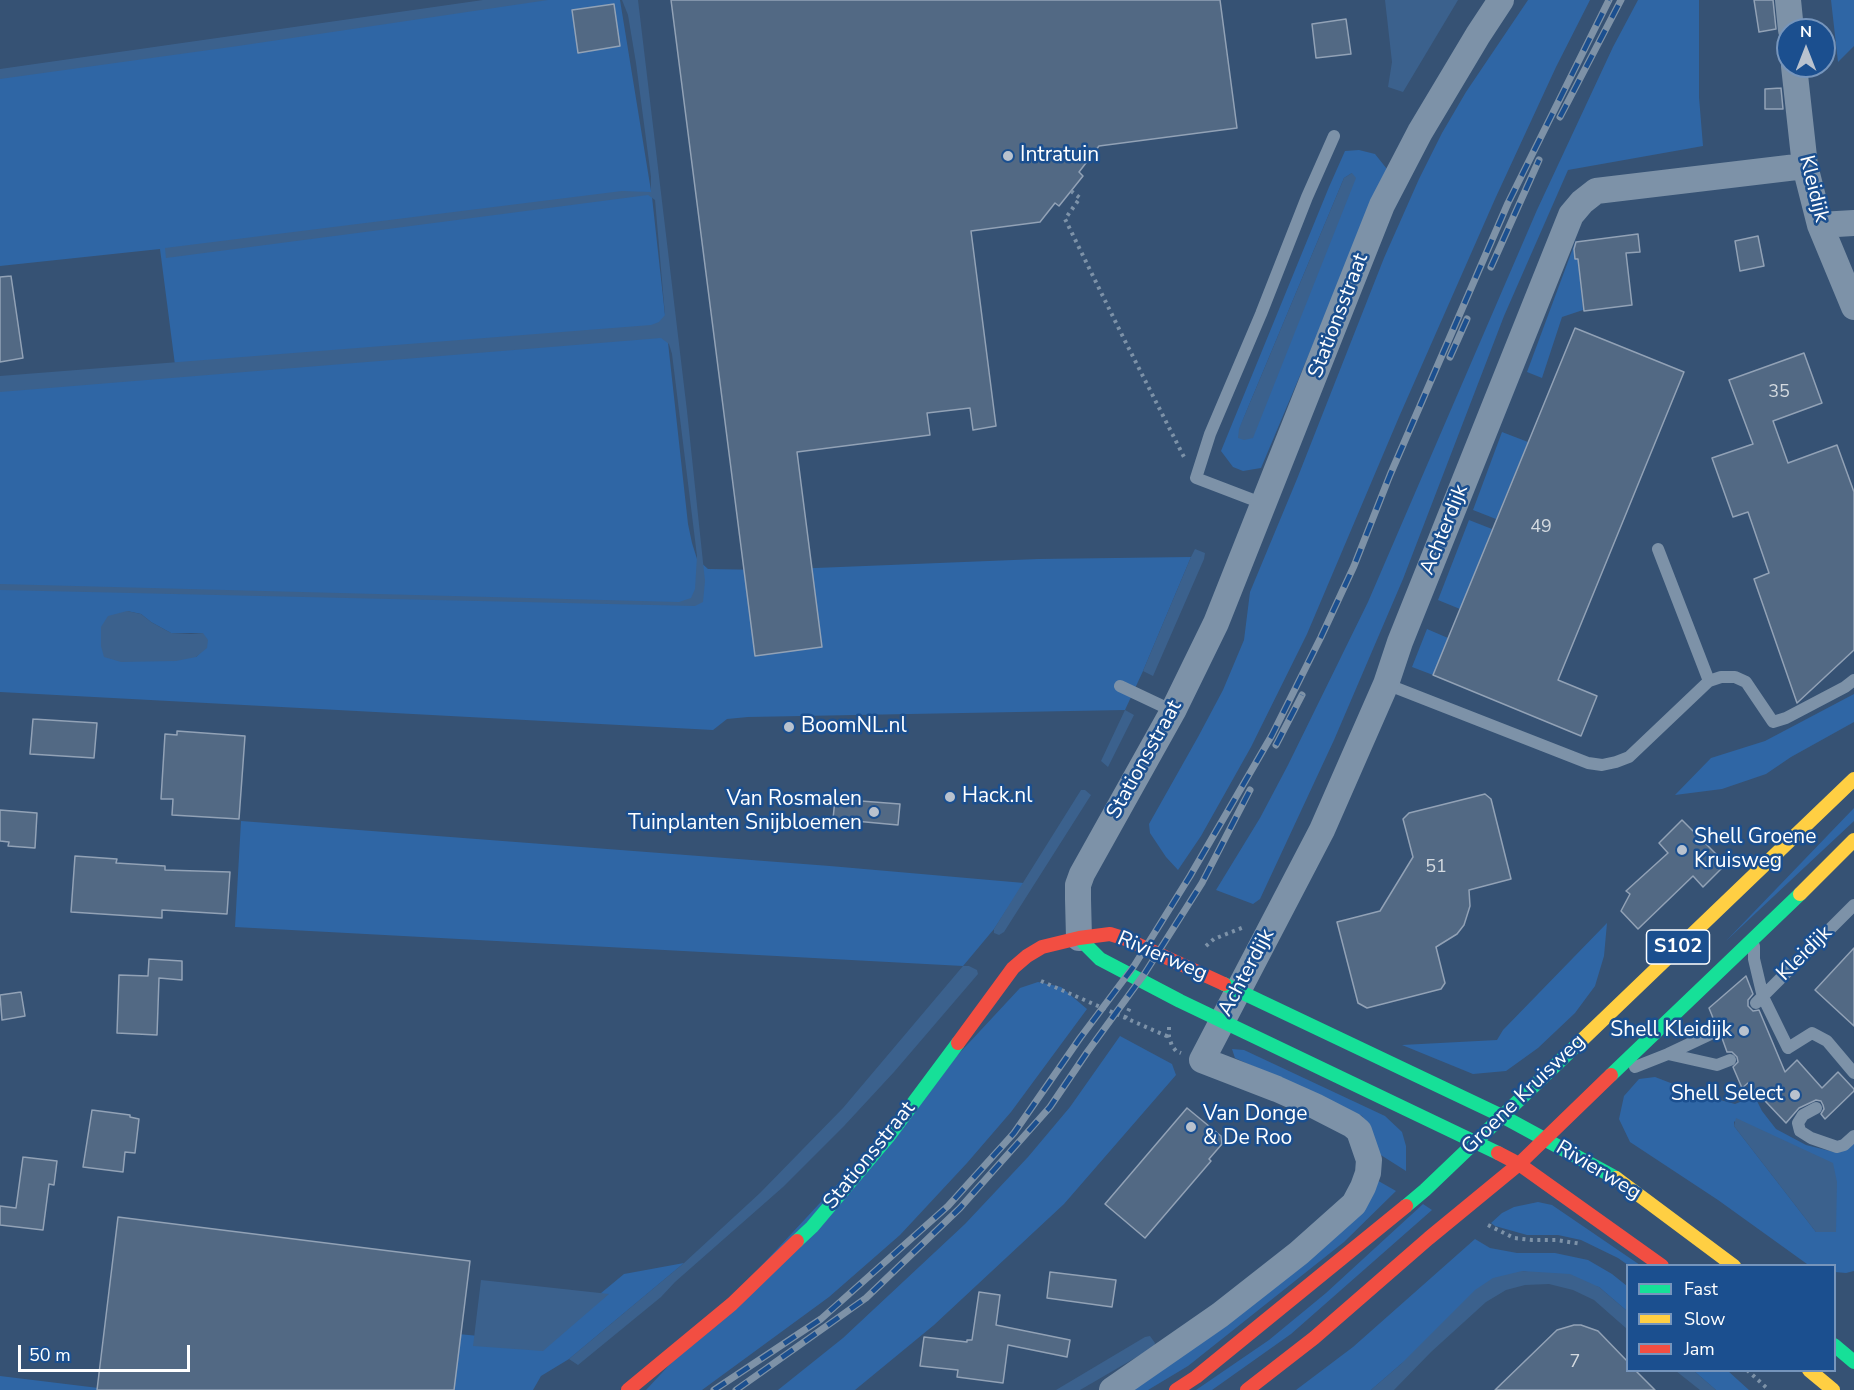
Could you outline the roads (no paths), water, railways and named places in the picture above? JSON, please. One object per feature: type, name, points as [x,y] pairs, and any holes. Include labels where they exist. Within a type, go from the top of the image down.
[{"type":"main road","name":"Groene Kruisweg","points":[[1176,1390],[1196,1377],[1425,1190],[1854,779]]},
{"type":"main road","name":"Groene Kruisweg","points":[[1247,1390],[1314,1338],[1429,1238],[1519,1164],[1854,840]]},
{"type":"main road","name":"Rivierweg","points":[[1079,938],[1110,934],[1126,939],[1502,1116],[1623,1182],[1731,1264]]},
{"type":"main road","name":"Rivierweg","points":[[1079,938],[1100,959],[1180,1001],[1476,1141],[1519,1164],[1659,1264]]},
{"type":"main road","name":"Stationsstraat","points":[[628,1390],[732,1304],[812,1227],[888,1137],[1013,968],[1042,947],[1079,938]]},
{"type":"street","name":"Stationsstraat","points":[[1079,938],[1078,885],[1082,874],[1173,711],[1216,623],[1382,205],[1420,132],[1501,0]]},
{"type":"street","points":[[1788,0],[1790,18]]},
{"type":"street","name":"Kleidijk","points":[[1795,78],[1805,166],[1820,225],[1854,307]]},
{"type":"street","name":"Achterdijk","points":[[1112,1390],[1220,1316],[1299,1254],[1354,1204],[1368,1173],[1369,1160],[1359,1131],[1352,1125],[1277,1089],[1202,1060],[1322,830],[1386,684],[1400,642],[1571,215],[1596,191],[1805,166]]},
{"type":"street","points":[[1820,225],[1854,223]]},
{"type":"lane","points":[[1264,504],[1196,478],[1210,434],[1334,136]]},
{"type":"lane","points":[[1658,549],[1708,681]]},
{"type":"lane","points":[[1386,684],[1588,763],[1602,765],[1629,757],[1708,681],[1721,677],[1735,677],[1746,682],[1773,722],[1786,718],[1854,680]]},
{"type":"lane","points":[[1120,686],[1173,711]]},
{"type":"lane","name":"Kleidijk","points":[[1760,1000],[1854,905]]},
{"type":"lane","points":[[1754,939],[1754,959],[1760,1000],[1775,1034],[1788,1048],[1812,1033],[1827,1041],[1852,1076]]},
{"type":"lane","points":[[1609,1076],[1668,1054],[1719,1030]]},
{"type":"lane","points":[[1668,1054],[1717,1065],[1730,1060]]},
{"type":"lane","points":[[1816,1108],[1803,1115],[1798,1123],[1800,1131],[1811,1138],[1837,1147],[1844,1145],[1854,1136]]},
{"type":"railway","points":[[714,1390],[821,1319],[948,1206],[1014,1133],[1080,1038],[1134,966],[1190,876],[1272,735],[1321,637],[1354,566],[1390,475],[1508,203],[1609,0]]},
{"type":"railway","points":[[1560,117],[1621,0]]},
{"type":"railway","points":[[1491,267],[1539,160]]},
{"type":"railway","points":[[1450,357],[1467,319]]},
{"type":"railway","points":[[1276,745],[1302,695]]},
{"type":"railway","points":[[736,1390],[866,1298],[960,1208],[1050,1107],[1145,973],[1202,883],[1250,790]]},
{"type":"place","name":"Intratuin","points":[[1008,156]]},
{"type":"place","name":"BoomNL.nl","points":[[789,727]]},
{"type":"place","name":"Hack.nl","points":[[950,797]]},
{"type":"place","name":"Van Rosmalen Tuinplanten Snijbloemen","points":[[874,812]]},
{"type":"place","name":"Shell Groene Kruisweg","points":[[1682,850]]},
{"type":"place","name":"Shell Kleidijk","points":[[1744,1031]]},
{"type":"place","name":"Shell Select","points":[[1795,1095]]},
{"type":"place","name":"Van Donge & De Roo","points":[[1191,1127]]}]
